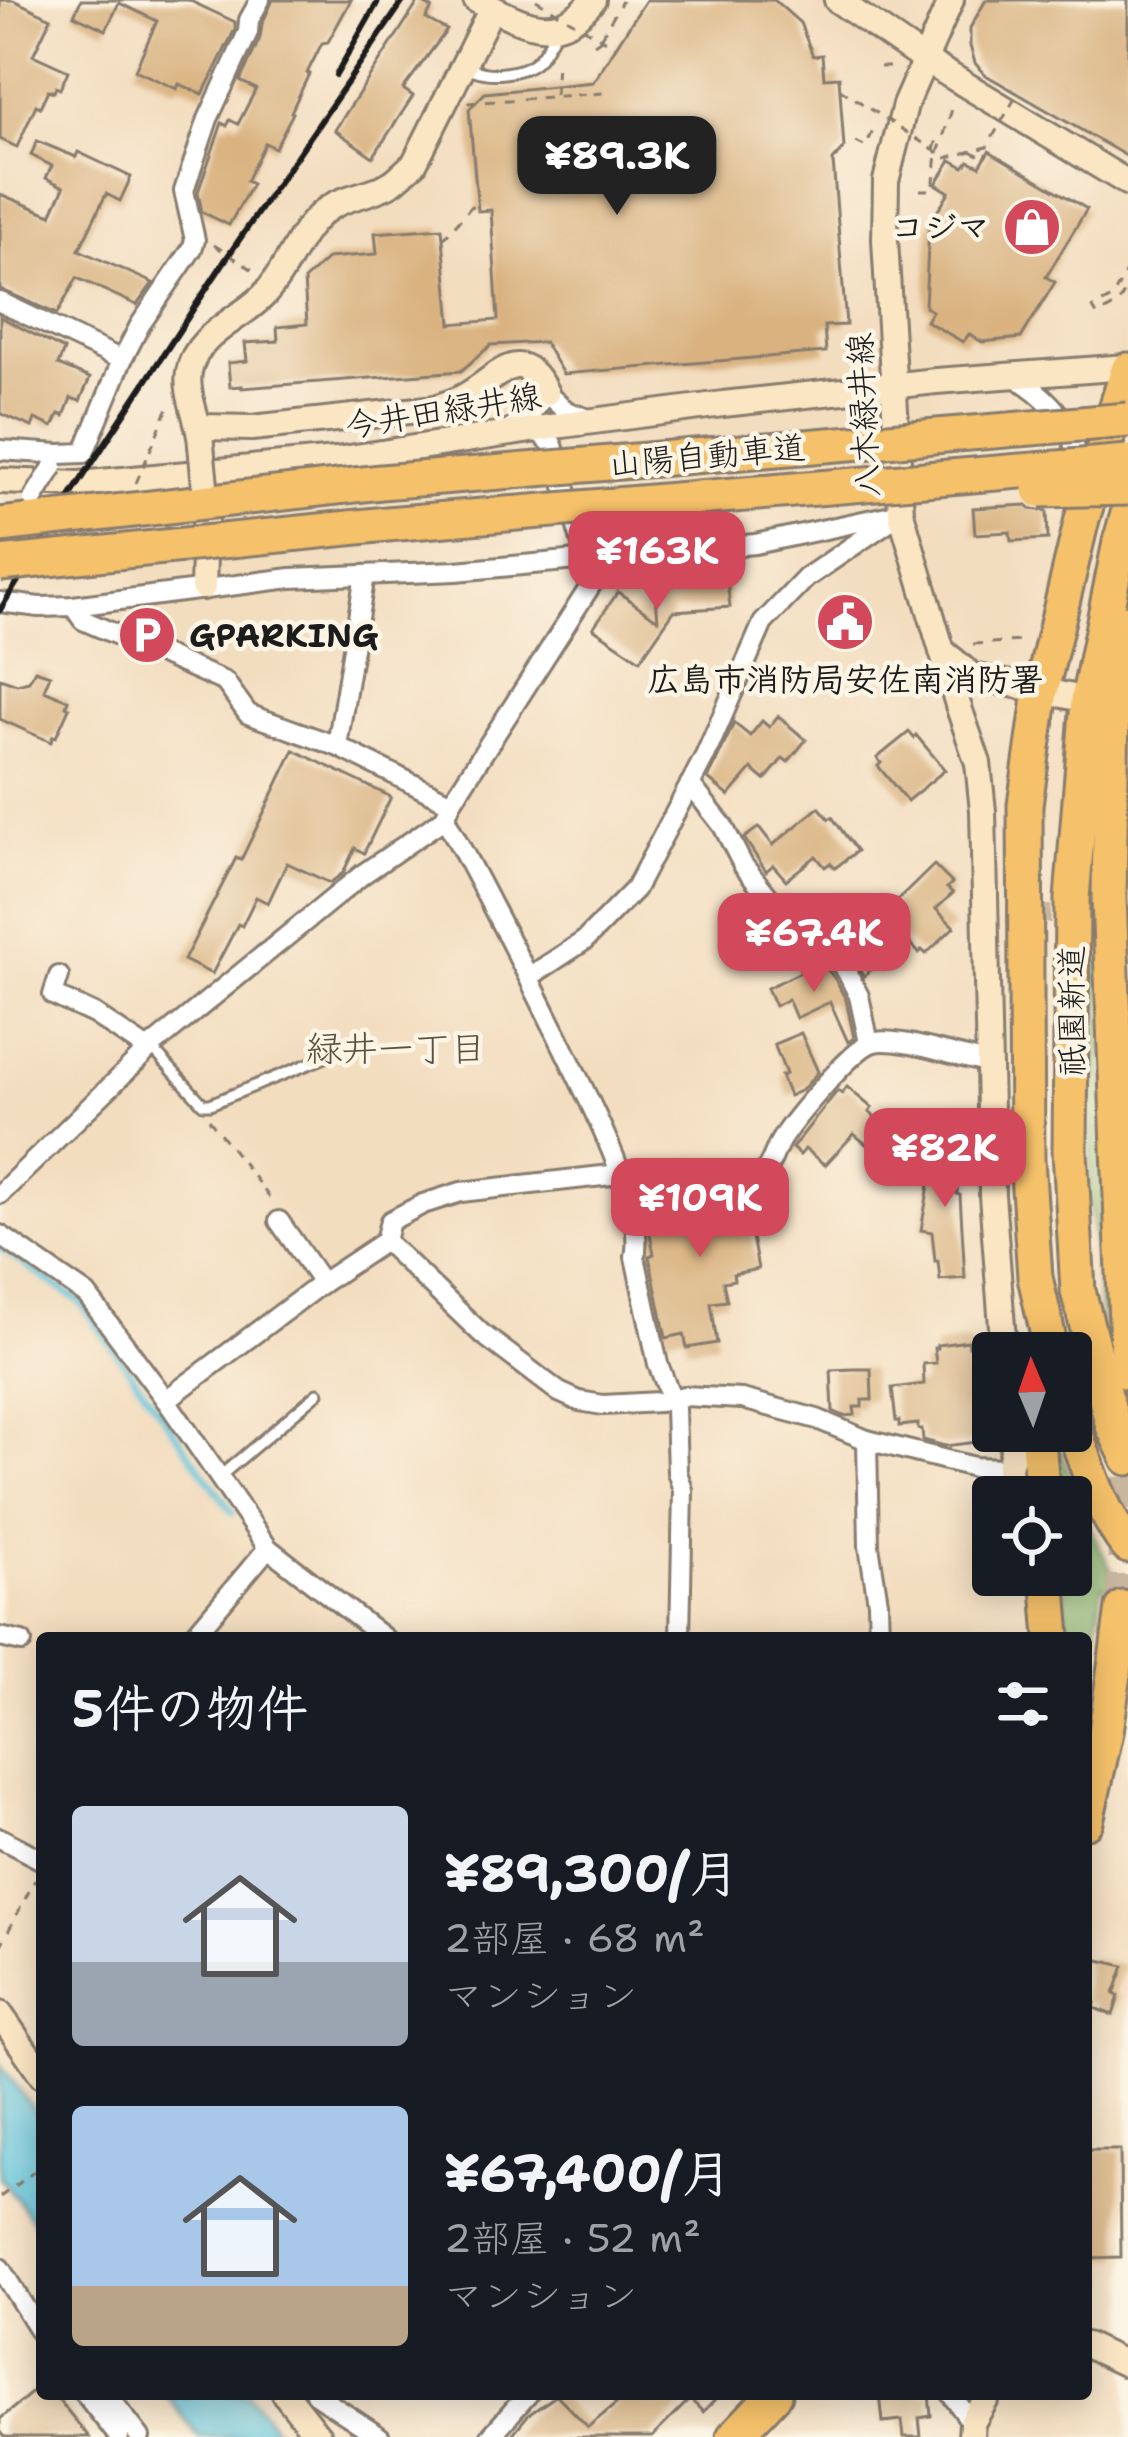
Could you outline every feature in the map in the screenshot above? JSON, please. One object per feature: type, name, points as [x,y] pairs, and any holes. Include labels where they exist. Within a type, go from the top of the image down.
[{"type":"highway","name":"祇園新道","points":[[1047,1332],[1035,1277],[1027,1160],[1025,805],[1041,692],[1082,519],[1128,369]]},
{"type":"highway","name":"山陽自動車道","points":[[0,525],[381,482],[1128,420]]},
{"type":"highway","name":"山陽自動車道","points":[[0,564],[387,524],[1128,462]]},
{"type":"highway","points":[[699,498],[1128,488]]},
{"type":"highway","points":[[1128,514],[1120,542],[1100,702],[1128,1372]]},
{"type":"highway","points":[[1100,702],[1128,622]]},
{"type":"highway","name":"祇園新道","points":[[1100,702],[1072,899],[1070,1151],[1078,1291],[1113,1426],[1128,1458]]},
{"type":"highway","points":[[1027,1160],[1028,1332]]},
{"type":"highway","points":[[1083,1452],[1125,1545]]},
{"type":"highway","points":[[1049,1596],[1052,1632]]},
{"type":"highway","points":[[1092,1794],[1123,1608]]},
{"type":"highway","points":[[734,2437],[769,2400]]},
{"type":"street","points":[[0,450],[56,460],[84,453],[140,325],[192,249],[195,240],[184,191],[208,119],[260,0]]},
{"type":"street","points":[[203,587],[206,496],[189,370],[201,348],[225,323],[262,298],[309,224],[333,205],[393,182],[414,164],[463,66],[484,4],[520,22],[560,26],[577,18],[592,0]]},
{"type":"street","points":[[837,0],[923,59],[1128,183]]},
{"type":"street","name":"八木緑井線","points":[[951,0],[905,105],[886,181],[885,240],[902,513],[978,763],[996,912],[989,1063],[1002,1332]]},
{"type":"street","points":[[0,302],[122,360]]},
{"type":"street","points":[[201,436],[436,408],[464,397],[509,367],[524,366],[566,411],[593,421]]},
{"type":"street","name":"今井田緑井線","points":[[0,481],[79,484],[336,460],[505,434],[551,433],[593,421],[895,386],[1128,369]]},
{"type":"street","points":[[1013,376],[1038,391],[1064,422],[1078,458],[1082,519]]},
{"type":"street","points":[[505,434],[529,416],[546,393]]},
{"type":"street","points":[[0,1194],[150,1049],[363,874],[448,811],[591,585],[551,433]]},
{"type":"street","points":[[0,554],[56,460]]},
{"type":"street","points":[[0,602],[73,606],[291,578],[456,572],[755,544],[902,513]]},
{"type":"street","points":[[530,977],[584,941],[635,889],[742,677],[764,623],[806,578],[902,513]]},
{"type":"street","points":[[337,746],[365,575]]},
{"type":"street","points":[[73,606],[83,620],[225,682],[248,714],[337,746],[448,811],[604,1130],[628,1201],[652,1342],[673,1398],[677,1472],[683,1490],[680,1632]]},
{"type":"street","points":[[942,651],[973,676],[1100,702]]},
{"type":"street","points":[[690,784],[723,826],[742,865],[785,917],[836,957],[847,972],[859,995],[869,1043]]},
{"type":"street","points":[[59,976],[53,995],[150,1049]]},
{"type":"street","points":[[628,1201],[760,1178],[770,1167],[779,1141],[869,1043],[919,1046],[989,1063]]},
{"type":"street","points":[[166,1400],[385,1240],[390,1221],[423,1204],[461,1192],[620,1174]]},
{"type":"street","points":[[279,1221],[322,1283]]},
{"type":"street","points":[[0,1235],[87,1295],[268,1548],[376,1632]]},
{"type":"street","points":[[385,1240],[481,1333],[559,1392],[579,1400],[603,1406],[684,1396],[742,1399],[817,1419],[867,1440],[974,1467],[1009,1468]]},
{"type":"street","points":[[867,1440],[869,1546],[879,1632]]},
{"type":"street","points":[[1010,1476],[1013,1452]]},
{"type":"street","points":[[197,1632],[268,1548]]},
{"type":"street","points":[[1040,1596],[1050,1632]]},
{"type":"street","points":[[0,1637],[22,1642]]},
{"type":"street","points":[[0,1838],[36,1860]]},
{"type":"street","points":[[0,2014],[36,2066]]},
{"type":"street","points":[[0,2257],[36,2303]]},
{"type":"street","points":[[0,2268],[36,2325]]},
{"type":"street","points":[[1092,2347],[1128,2365]]},
{"type":"street","points":[[90,2400],[118,2437]]},
{"type":"street","points":[[111,2400],[140,2437]]},
{"type":"street","points":[[290,2400],[319,2437]]},
{"type":"street","points":[[324,2400],[380,2437]]},
{"type":"street","points":[[490,2437],[523,2400]]},
{"type":"street","points":[[954,2400],[971,2430]]},
{"type":"street","points":[[971,2430],[986,2400]]},
{"type":"lane","points":[[463,66],[479,73],[525,71],[541,57],[560,26]]},
{"type":"lane","points":[[150,1049],[203,1104],[328,1056]]},
{"type":"lane","points":[[218,1478],[318,1393]]},
{"type":"path","points":[[536,0],[616,47]]},
{"type":"path","points":[[594,44],[622,2]]},
{"type":"path","points":[[555,97],[557,60]]},
{"type":"path","points":[[880,67],[889,67]]},
{"type":"path","points":[[841,89],[946,158],[987,147],[1018,93]]},
{"type":"path","points":[[445,104],[604,93]]},
{"type":"path","points":[[936,152],[955,101]]},
{"type":"path","points":[[856,142],[866,147],[880,115]]},
{"type":"path","points":[[920,190],[932,190],[938,134]]},
{"type":"path","points":[[971,151],[984,158]]},
{"type":"path","points":[[443,239],[477,200]]},
{"type":"path","points":[[195,240],[213,244],[262,274]]},
{"type":"path","points":[[1128,268],[1112,298],[1093,308],[1097,315],[1118,304],[1128,285]]},
{"type":"path","points":[[136,484],[169,403]]},
{"type":"path","points":[[971,644],[1032,640]]},
{"type":"path","points":[[206,1114],[281,1212],[279,1221]]},
{"type":"path","points":[[0,1947],[36,1876]]},
{"type":"path","points":[[0,2198],[36,2171]]},
{"type":"green space","points":[[1098,859],[1111,1362],[1101,1321],[1090,1203],[1092,860]]},
{"type":"green space","points":[[1054,1452],[1061,1452],[1070,1476],[1054,1476]]},
{"type":"green space","points":[[1092,1532],[1126,1599],[1102,1586],[1092,1669],[1092,1632],[1066,1632],[1064,1596],[1092,1596]]},
{"type":"water","points":[[0,2064],[36,2113],[36,2224],[0,2178]]},
{"type":"water","points":[[171,2400],[253,2400],[281,2437],[199,2437]]},
{"type":"building","points":[[0,0],[13,0],[51,18],[33,55],[68,71],[60,89],[48,90],[40,107],[36,105],[17,147],[0,139]]},
{"type":"building","points":[[81,0],[188,0],[235,22],[235,29],[203,94],[179,84],[177,89],[135,70],[157,21],[119,3],[106,30],[74,15]]},
{"type":"building","points":[[273,0],[351,0],[328,42],[322,43],[275,148],[265,143],[246,181],[252,184],[229,225],[202,212],[198,192],[222,123],[238,124],[256,89],[240,81]]},
{"type":"building","points":[[646,0],[774,0],[800,23],[813,56],[822,55],[824,78],[839,77],[844,148],[833,161],[846,325],[824,326],[826,352],[563,374],[544,342],[491,345],[461,371],[230,387],[228,363],[247,361],[245,343],[278,341],[277,327],[307,324],[304,280],[328,258],[377,254],[375,233],[442,228],[451,324],[498,320],[491,210],[478,211],[469,109],[485,93],[593,82]]},
{"type":"building","points":[[986,0],[1128,0],[1128,157],[984,74],[975,63],[970,28]]},
{"type":"building","points":[[419,1],[432,8],[426,19],[447,30],[403,89],[413,96],[373,157],[335,130]]},
{"type":"building","points":[[37,141],[76,157],[78,152],[131,177],[120,201],[106,194],[79,250],[153,283],[137,305],[77,278],[57,314],[0,289],[0,194],[51,215],[64,187],[46,178],[52,166],[31,155]]},
{"type":"building","points":[[989,151],[1087,209],[1046,277],[1055,282],[1021,338],[982,342],[969,334],[963,342],[926,321],[932,311],[925,307],[929,225],[949,192],[936,184],[951,160],[964,167],[969,161],[980,166]]},
{"type":"building","points":[[0,317],[64,350],[58,365],[90,378],[80,401],[71,398],[53,427],[35,419],[32,427],[0,413]]},
{"type":"building","points":[[1027,505],[1047,511],[1048,539],[1011,541],[1010,532],[975,534],[973,508]]},
{"type":"building","points":[[727,580],[730,607],[674,611],[640,660],[593,628],[618,592],[658,620],[655,586]]},
{"type":"building","points":[[35,670],[50,675],[44,690],[68,700],[69,708],[51,742],[0,719],[0,678],[17,684],[29,681]]},
{"type":"building","points":[[778,716],[806,740],[788,762],[783,758],[765,780],[752,769],[729,796],[708,779],[734,723],[750,736],[762,721],[769,727]]},
{"type":"building","points":[[909,732],[945,770],[907,801],[878,766],[877,758]]},
{"type":"building","points":[[294,750],[391,797],[364,853],[355,848],[343,873],[330,883],[287,863],[268,903],[256,897],[212,974],[184,960],[236,858],[241,860]]},
{"type":"building","points":[[819,807],[857,851],[835,868],[830,863],[825,867],[816,856],[786,880],[773,865],[766,871],[744,838],[759,827],[773,845]]},
{"type":"building","points":[[934,865],[952,883],[947,888],[953,893],[936,909],[954,927],[926,954],[904,937],[864,976],[847,950]]},
{"type":"building","points":[[824,965],[846,1000],[854,1038],[848,1042],[830,1002],[796,1018],[788,999],[775,1006],[767,988]]},
{"type":"building","points":[[801,1033],[818,1072],[802,1090],[789,1096],[774,1044]]},
{"type":"building","points":[[847,1087],[872,1108],[869,1112],[884,1125],[889,1141],[878,1154],[854,1134],[825,1165],[805,1149],[800,1155],[792,1148],[834,1095]]},
{"type":"building","points":[[932,1138],[959,1139],[957,1194],[965,1278],[940,1280],[932,1232],[921,1230]]},
{"type":"building","points":[[756,1192],[763,1216],[749,1221],[758,1269],[733,1274],[734,1280],[723,1282],[727,1301],[711,1303],[717,1343],[687,1348],[684,1334],[666,1338],[649,1256],[654,1254],[647,1218],[652,1217],[651,1211]]},
{"type":"building","points":[[968,1341],[972,1346],[972,1443],[945,1446],[923,1440],[918,1424],[899,1426],[896,1421],[892,1388],[924,1384],[923,1364],[936,1363],[937,1345]]},
{"type":"building","points":[[871,1369],[872,1400],[862,1400],[862,1407],[854,1407],[855,1415],[833,1411],[831,1370]]},
{"type":"building","points":[[1092,1958],[1124,1966],[1114,1994],[1119,1996],[1113,2015],[1094,2008]]},
{"type":"building","points":[[1092,2150],[1120,2150],[1121,2257],[1092,2258]]},
{"type":"building","points":[[36,2389],[36,2400],[59,2400],[89,2437],[5,2437],[0,2419]]},
{"type":"building","points":[[550,2400],[562,2400],[588,2427],[616,2404],[612,2400],[689,2400],[652,2437],[510,2437],[528,2415]]},
{"type":"building","points":[[691,2400],[715,2400],[703,2412]]},
{"type":"building","points":[[881,2400],[930,2400],[931,2416],[919,2418],[921,2437],[904,2437],[902,2420],[883,2422]]},
{"type":"waterway","points":[[0,1248],[80,1302],[233,1513]]},
{"type":"tunnel","points":[[1006,913],[1128,916]]},
{"type":"tunnel","points":[[1123,1608],[1128,1372]]},
{"type":"railway","points":[[336,75],[379,0]]},
{"type":"railway","points":[[0,610],[228,256],[404,0]]},
{"type":"place","name":"コジマ","points":[[1032,227]]},
{"type":"place","name":"広島市消防局安佐南消防署","points":[[845,622]]},
{"type":"place","name":"GPARKING","points":[[147,635]]},
{"type":"district","name":"緑井一丁目","points":[[396,1048]]}]
